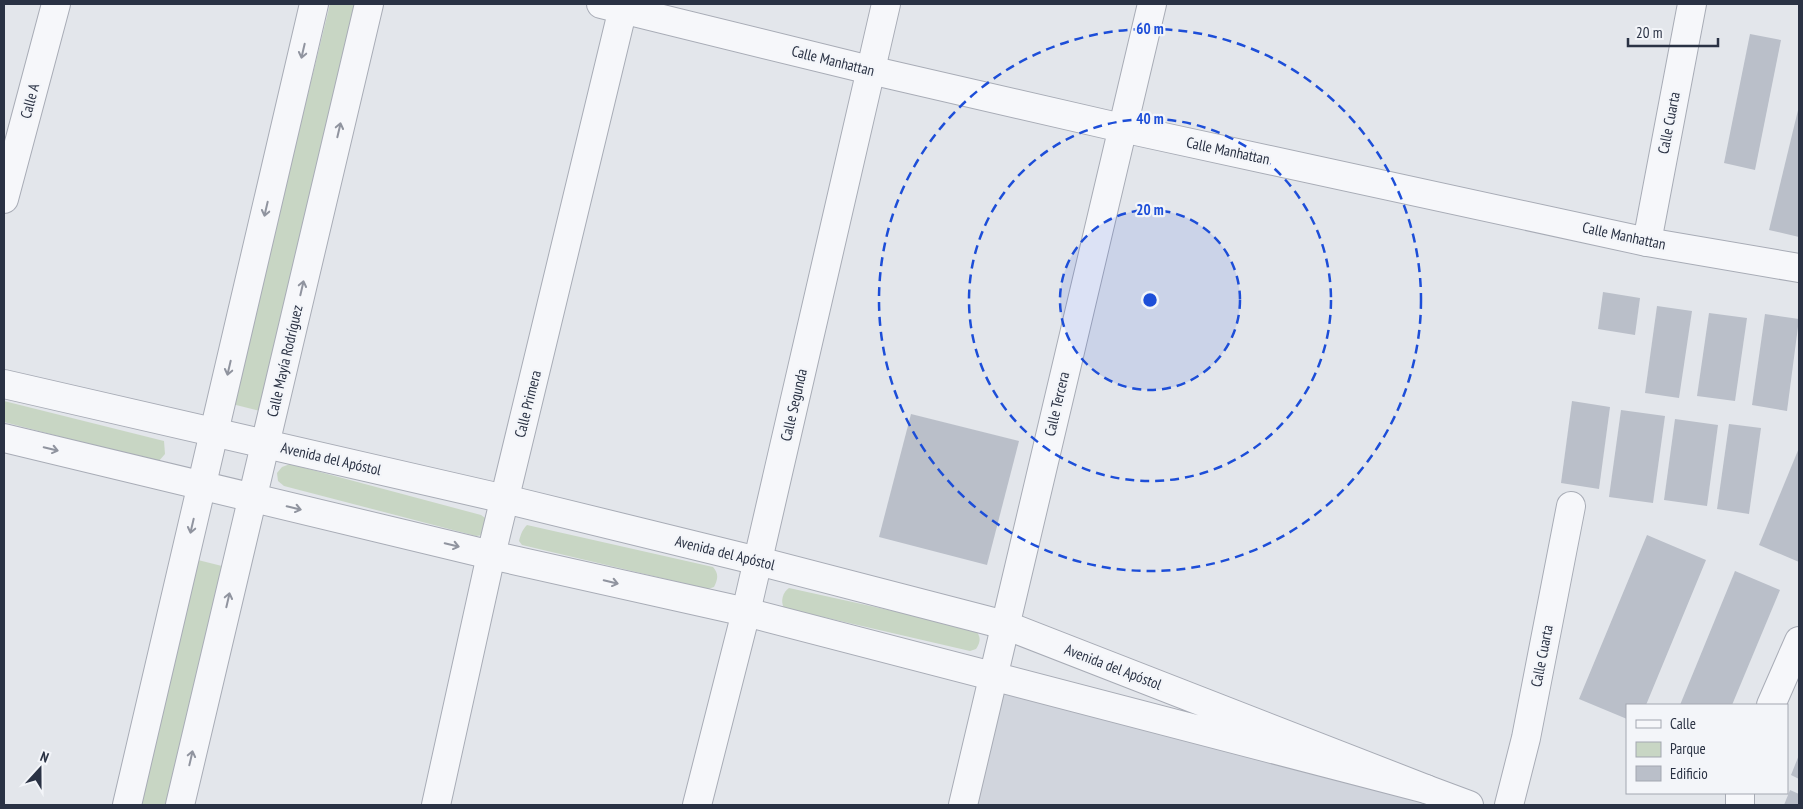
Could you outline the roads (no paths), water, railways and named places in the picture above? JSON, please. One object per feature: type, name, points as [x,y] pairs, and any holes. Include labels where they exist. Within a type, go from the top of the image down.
[{"type":"street","name":"Calle A","points":[[4,198],[56,4]]},
{"type":"street","points":[[127,805],[314,4]]},
{"type":"street","name":"Calle Mayía Rodríguez","points":[[180,805],[369,4]]},
{"type":"street","name":"Calle Segunda","points":[[697,805],[746,612],[886,4]]},
{"type":"street","name":"Calle Tercera","points":[[963,805],[1152,4]]},
{"type":"street","name":"Calle Cuarta","points":[[1647,242],[1692,4]]},
{"type":"street","name":"Calle Manhattan","points":[[616,5],[870,70],[1122,128],[1647,242],[1799,268]]},
{"type":"street","name":"Calle Primera","points":[[436,805],[616,5]]},
{"type":"street","name":"Avenida del Apóstol","points":[[4,384],[505,499],[758,561],[1005,625],[1469,805]]},
{"type":"street","name":"Avenida del Apóstol","points":[[4,438],[491,555],[746,612],[1426,789]]},
{"type":"street","name":"Calle Cuarta","points":[[1509,805],[1526,738],[1571,506]]},
{"type":"street","points":[[1771,704],[1799,641]]}]
